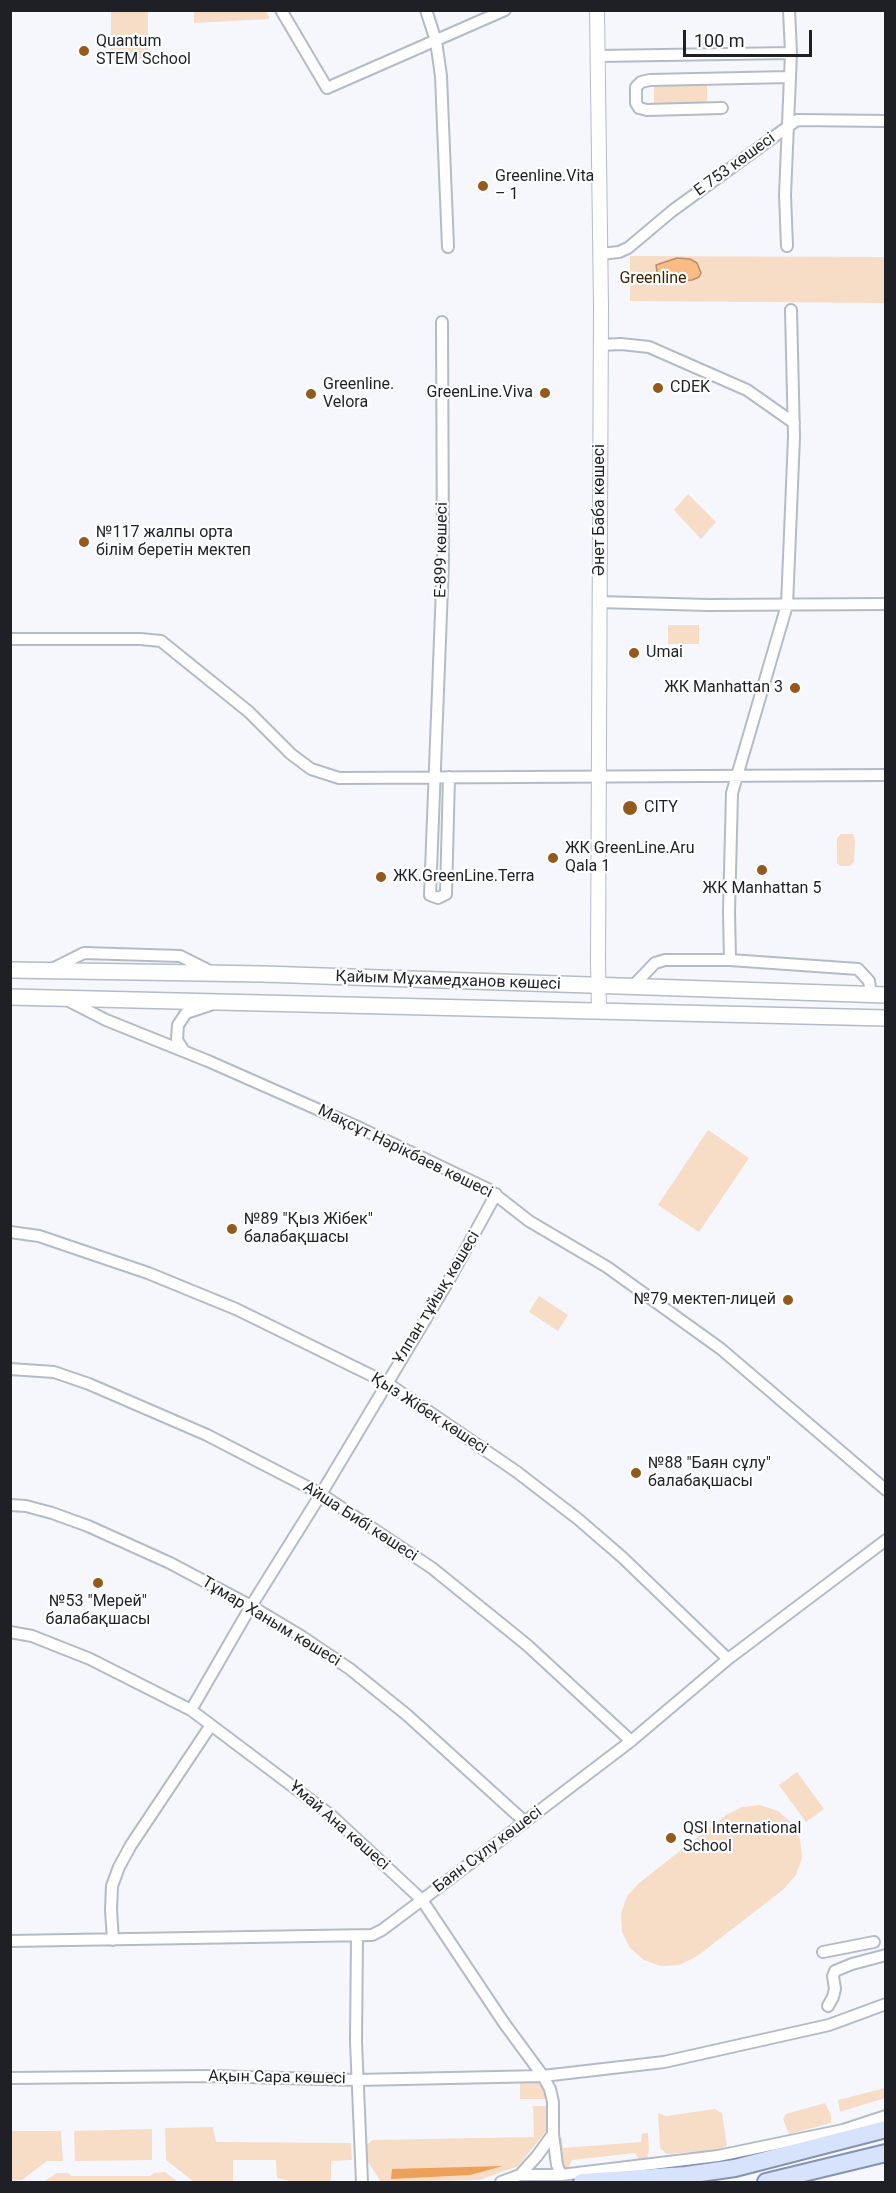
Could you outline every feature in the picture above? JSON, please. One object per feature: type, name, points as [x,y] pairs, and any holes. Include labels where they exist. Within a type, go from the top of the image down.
[{"type":"main road","name":"Қайым Мұхамедханов көшесі","points":[[10,970],[215,973],[878,995]]},
{"type":"main road","name":"Қайым Мұхамедханов көшесі","points":[[10,998],[223,1001],[885,1018]]},
{"type":"main road","points":[[582,2182],[686,2175],[759,2163],[885,2129]]},
{"type":"main road","points":[[765,2182],[885,2153]]},
{"type":"street","points":[[281,10],[327,88],[505,10]]},
{"type":"street","points":[[426,10],[436,41],[441,76],[448,247]]},
{"type":"street","name":"Әнет Баба көшесі","points":[[597,10],[601,345],[599,1010]]},
{"type":"street","points":[[787,246],[785,195],[791,53],[789,10]]},
{"type":"street","points":[[598,56],[791,53]]},
{"type":"street","points":[[722,108],[647,110],[639,108],[636,103],[636,87],[641,82],[650,80],[789,77]]},
{"type":"street","name":"Е 753 көшесі","points":[[600,254],[619,252],[628,248],[672,211],[797,120],[885,121]]},
{"type":"street","points":[[730,960],[732,793],[787,605],[794,423],[791,310]]},
{"type":"street","name":"Е-899 көшесі","points":[[442,322],[442,562],[430,896],[438,898],[446,894],[455,777]]},
{"type":"street","points":[[601,345],[650,346],[747,390],[794,423]]},
{"type":"street","points":[[599,602],[885,604]]},
{"type":"street","points":[[10,639],[161,641],[249,712],[291,754],[311,769],[339,778],[885,776]]},
{"type":"street","points":[[632,987],[655,963],[665,960],[730,960],[858,969],[878,995]]},
{"type":"street","name":"Мақсұт Нәрікбаев көшесі","points":[[64,999],[106,1020],[360,1128],[496,1194],[529,1221],[607,1267],[721,1349],[885,1490]]},
{"type":"street","points":[[184,1052],[177,1040],[178,1025],[186,1013],[223,1001]]},
{"type":"street","name":"Ұлпан тұйық көшесі","points":[[191,1710],[251,1606],[449,1280],[496,1194]]},
{"type":"street","name":"Қыз Жібек көшесі","points":[[10,1232],[39,1236],[147,1273],[225,1304],[387,1383],[517,1472],[578,1519],[622,1557],[728,1659]]},
{"type":"street","name":"Айша Бибі көшесі","points":[[10,1369],[54,1372],[89,1384],[207,1436],[321,1494],[432,1568],[527,1645],[631,1741]]},
{"type":"street","name":"Тұмар Ханым көшесі","points":[[10,1505],[52,1512],[170,1563],[251,1606],[300,1636],[350,1669],[407,1715],[525,1822]]},
{"type":"street","name":"Баян Сұлу көшесі","points":[[10,1941],[372,1935],[382,1930],[631,1741],[728,1659],[885,1540]]},
{"type":"street","name":"Ұмай Ана көшесі","points":[[10,1632],[32,1636],[90,1659],[191,1710],[332,1816],[422,1900],[550,2089],[553,2102],[553,2134],[557,2165],[561,2175]]},
{"type":"street","points":[[113,1940],[112,1886],[119,1867],[131,1845],[211,1725]]},
{"type":"street","points":[[357,1936],[357,2080],[362,2182]]},
{"type":"street","points":[[823,1952],[874,1942]]},
{"type":"street","points":[[828,2006],[835,1989],[833,1976],[835,1971],[885,1955]]},
{"type":"street","name":"Ақын Сара көшесі","points":[[10,2078],[212,2076],[357,2080],[543,2076],[664,2062],[829,2025],[885,2004]]},
{"type":"street","points":[[501,2182],[520,2175],[561,2175],[725,2154],[843,2130],[885,2116]]},
{"type":"street","points":[[520,2175],[553,2134]]},
{"type":"street","points":[[759,2163],[765,2182]]},
{"type":"green space","points":[[111,11],[148,11],[148,59],[111,59]]},
{"type":"green space","points":[[194,11],[266,11],[270,19],[194,23]]},
{"type":"green space","points":[[654,85],[707,85],[707,103],[654,103]]},
{"type":"green space","name":"Greenline","points":[[630,256],[885,257],[885,303],[630,301]]},
{"type":"green space","points":[[688,494],[716,522],[701,539],[674,510]]},
{"type":"green space","points":[[668,625],[699,625],[699,644],[668,644]]},
{"type":"green space","points":[[841,834],[853,834],[855,840],[854,862],[849,866],[840,866],[837,863],[837,838]]},
{"type":"green space","points":[[708,1130],[749,1158],[699,1232],[658,1205]]},
{"type":"green space","points":[[539,1296],[568,1315],[558,1331],[529,1312]]},
{"type":"green space","points":[[797,1772],[824,1809],[806,1822],[779,1785]]},
{"type":"green space","points":[[760,1805],[778,1811],[792,1823],[800,1839],[802,1858],[796,1875],[784,1889],[696,1957],[679,1965],[661,1966],[644,1960],[630,1948],[622,1932],[621,1914],[627,1896],[639,1883],[726,1815],[742,1807]]},
{"type":"green space","points":[[520,2079],[537,2079],[546,2093],[545,2099],[520,2099]]},
{"type":"green space","points":[[885,2088],[885,2098],[840,2112],[838,2100]]},
{"type":"green space","points":[[825,2103],[831,2115],[831,2123],[789,2134],[783,2119],[786,2114]]},
{"type":"green space","points":[[533,2106],[547,2106],[546,2131],[518,2166],[479,2180],[381,2182],[367,2160],[366,2145],[373,2140],[534,2137]]},
{"type":"green space","points":[[715,2109],[722,2113],[727,2146],[717,2150],[667,2154],[660,2148],[658,2113],[666,2116]]},
{"type":"green space","points":[[213,2127],[216,2142],[351,2143],[352,2160],[331,2161],[331,2182],[294,2182],[277,2178],[276,2160],[233,2160],[233,2181],[193,2181],[166,2160],[165,2128]]},
{"type":"green space","points":[[152,2129],[152,2160],[75,2161],[74,2131]]},
{"type":"green space","points":[[10,2131],[61,2131],[63,2161],[47,2161],[22,2180],[11,2181]]},
{"type":"green space","points":[[642,2133],[648,2133],[647,2159],[640,2161],[635,2153],[572,2160],[568,2169],[563,2166],[559,2137],[562,2138],[563,2148],[641,2142]]},
{"type":"green space","points":[[165,2172],[178,2182],[43,2182],[57,2173],[68,2173],[72,2176],[150,2176],[154,2173]]},
{"type":"shaded area","points":[[677,258],[690,259],[697,263],[701,273],[699,277],[692,280],[673,281],[657,272],[656,265]]},
{"type":"shaded area","points":[[503,2166],[470,2175],[391,2179],[392,2169]]},
{"type":"place","name":"Quantum STEM School","points":[[84,51]]},
{"type":"place","name":"Greenline.Vita – 1","points":[[483,186]]},
{"type":"place","name":"CDEK","points":[[658,388]]},
{"type":"place","name":"GreenLine.Viva","points":[[545,393]]},
{"type":"place","name":"Greenline. Velora","points":[[311,394]]},
{"type":"place","name":"№117 жалпы орта білім беретін мектеп","points":[[84,542]]},
{"type":"place","name":"Umai","points":[[634,653]]},
{"type":"place","name":"ЖК Manhattan 3","points":[[795,688]]},
{"type":"place","name":"CITY","points":[[630,808]]},
{"type":"place","name":"ЖК GreenLine.Aru Qala 1","points":[[553,858]]},
{"type":"place","name":"ЖК Manhattan 5","points":[[762,870]]},
{"type":"place","name":"ЖК.GreenLine.Terra","points":[[381,877]]},
{"type":"place","name":"№89 \"Қыз Жібек\" балабақшасы","points":[[232,1229]]},
{"type":"place","name":"№79 мектеп-лицей","points":[[788,1300]]},
{"type":"place","name":"№88 \"Баян сұлу\" балабақшасы","points":[[636,1473]]},
{"type":"place","name":"№53 \"Мерей\" балабақшасы","points":[[98,1583]]},
{"type":"place","name":"QSI International School","points":[[671,1838]]}]
